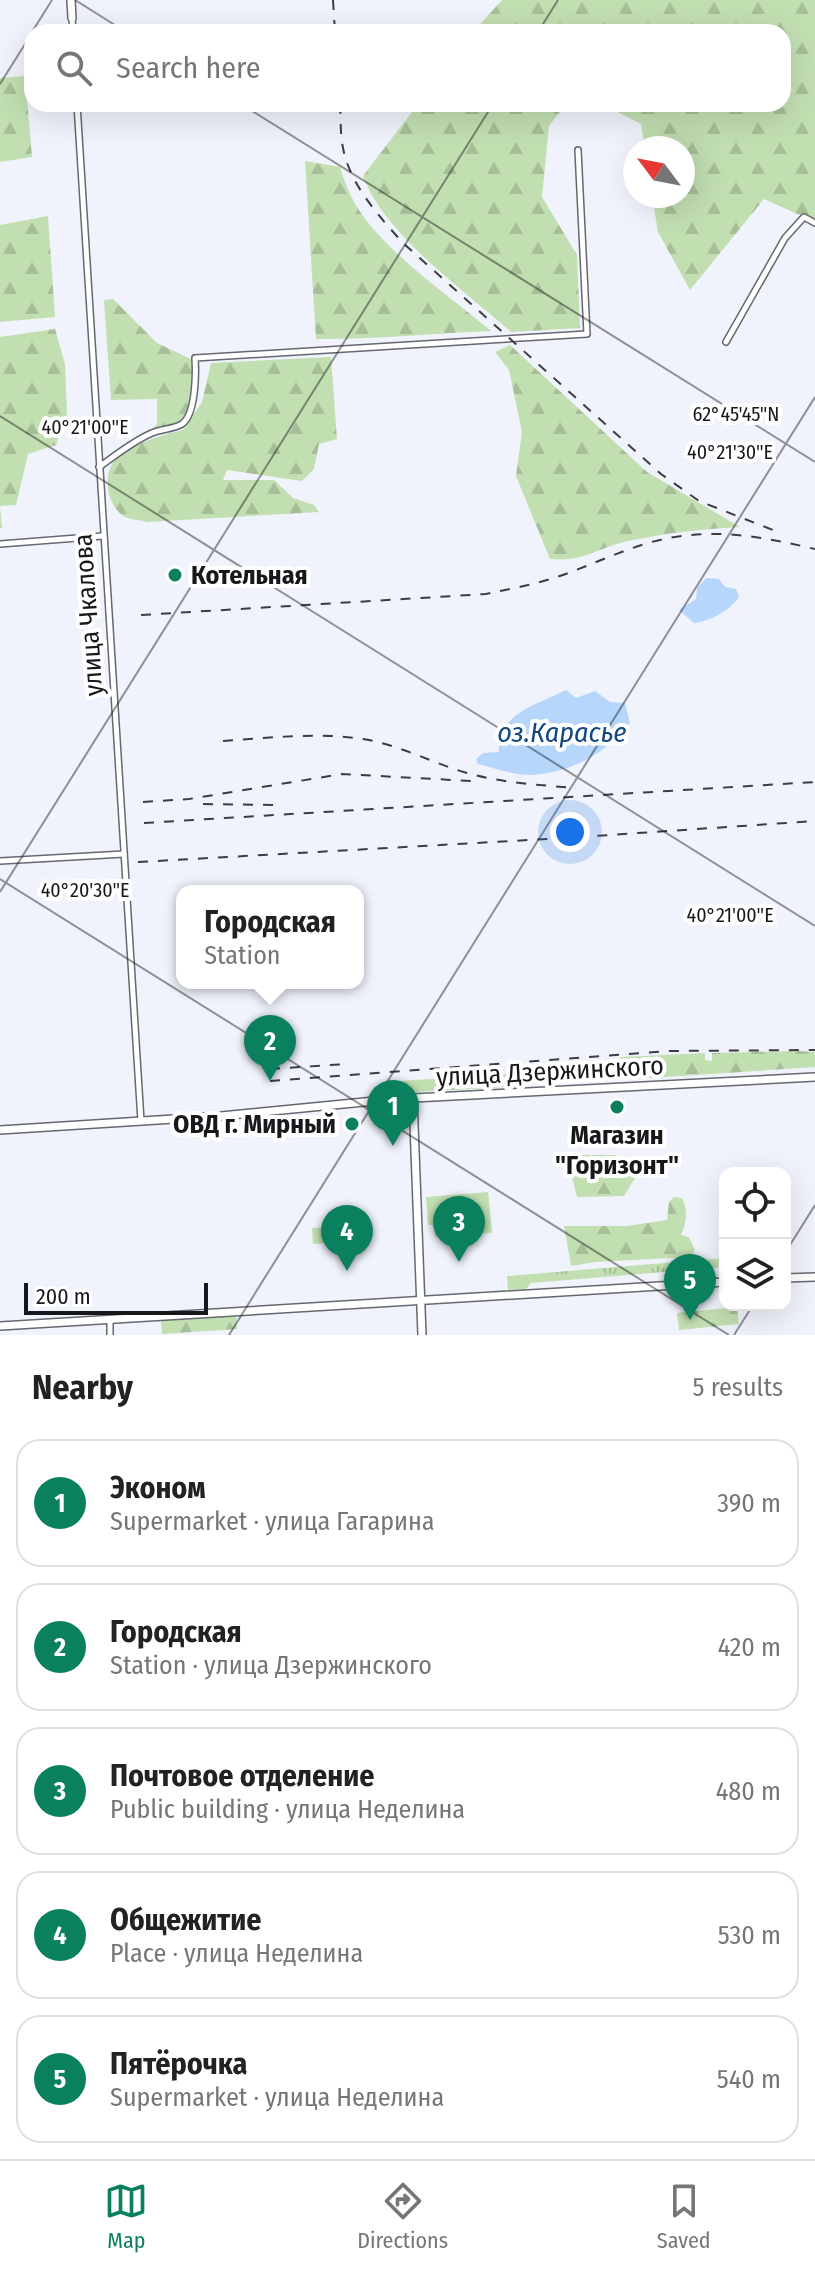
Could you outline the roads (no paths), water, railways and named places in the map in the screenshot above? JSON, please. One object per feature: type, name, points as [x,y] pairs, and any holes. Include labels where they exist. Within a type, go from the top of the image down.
[{"type":"street","points":[[71,0],[72,24]]},
{"type":"street","name":"улица Чкалова","points":[[77,112],[141,1122]]},
{"type":"street","points":[[98,467],[152,433],[182,424],[190,414],[195,358],[587,334],[578,150]]},
{"type":"street","points":[[726,342],[785,238],[804,217],[815,223]]},
{"type":"street","points":[[0,544],[103,536]]},
{"type":"street","points":[[0,861],[124,854]]},
{"type":"street","name":"улица Дзержинского","points":[[0,1130],[141,1122],[413,1098],[815,1077]]},
{"type":"street","points":[[413,1098],[422,1335]]},
{"type":"street","points":[[791,1278],[815,1277]]},
{"type":"street","points":[[0,1326],[719,1282]]},
{"type":"street","points":[[110,1320],[110,1335]]},
{"type":"water","points":[[706,578],[719,579],[725,587],[736,589],[739,597],[719,614],[694,623],[679,610],[696,599],[697,588]]},
{"type":"water","name":"оз.Карасье","points":[[566,690],[576,698],[595,691],[610,702],[625,703],[630,723],[600,752],[561,770],[526,775],[478,764],[476,759],[483,753],[499,752],[499,732],[515,716]]},
{"type":"railway","points":[[333,0],[334,24]]},
{"type":"railway","points":[[340,112],[342,143],[352,175],[384,222],[403,243],[661,474],[699,501],[778,532]]},
{"type":"railway","points":[[141,615],[486,594],[557,577],[658,540],[693,535],[745,536],[815,549]]},
{"type":"railway","points":[[223,741],[311,736],[363,739],[390,745],[480,776],[576,788]]},
{"type":"railway","points":[[143,802],[189,799],[342,774],[471,781]]},
{"type":"railway","points":[[144,823],[815,782]]},
{"type":"railway","points":[[203,804],[279,805]]},
{"type":"railway","points":[[138,862],[815,821]]},
{"type":"railway","points":[[270,1081],[669,1051],[815,1050]]},
{"type":"railway","points":[[270,1069],[346,1064]]},
{"type":"place","name":"Котельная","points":[[175,575]]},
{"type":"place","name":"Городская","points":[[270,1081]]},
{"type":"place","name":"Магазин \"Горизонт\"","points":[[617,1107]]},
{"type":"place","name":"ОВД г. Мирный","points":[[352,1124]]},
{"type":"place","name":"Эконом","points":[[393,1146]]},
{"type":"place","name":"Почтовое отделение","points":[[459,1262]]},
{"type":"place","name":"Общежитие","points":[[347,1271]]},
{"type":"place","name":"Пятёрочка","points":[[690,1320]]}]
